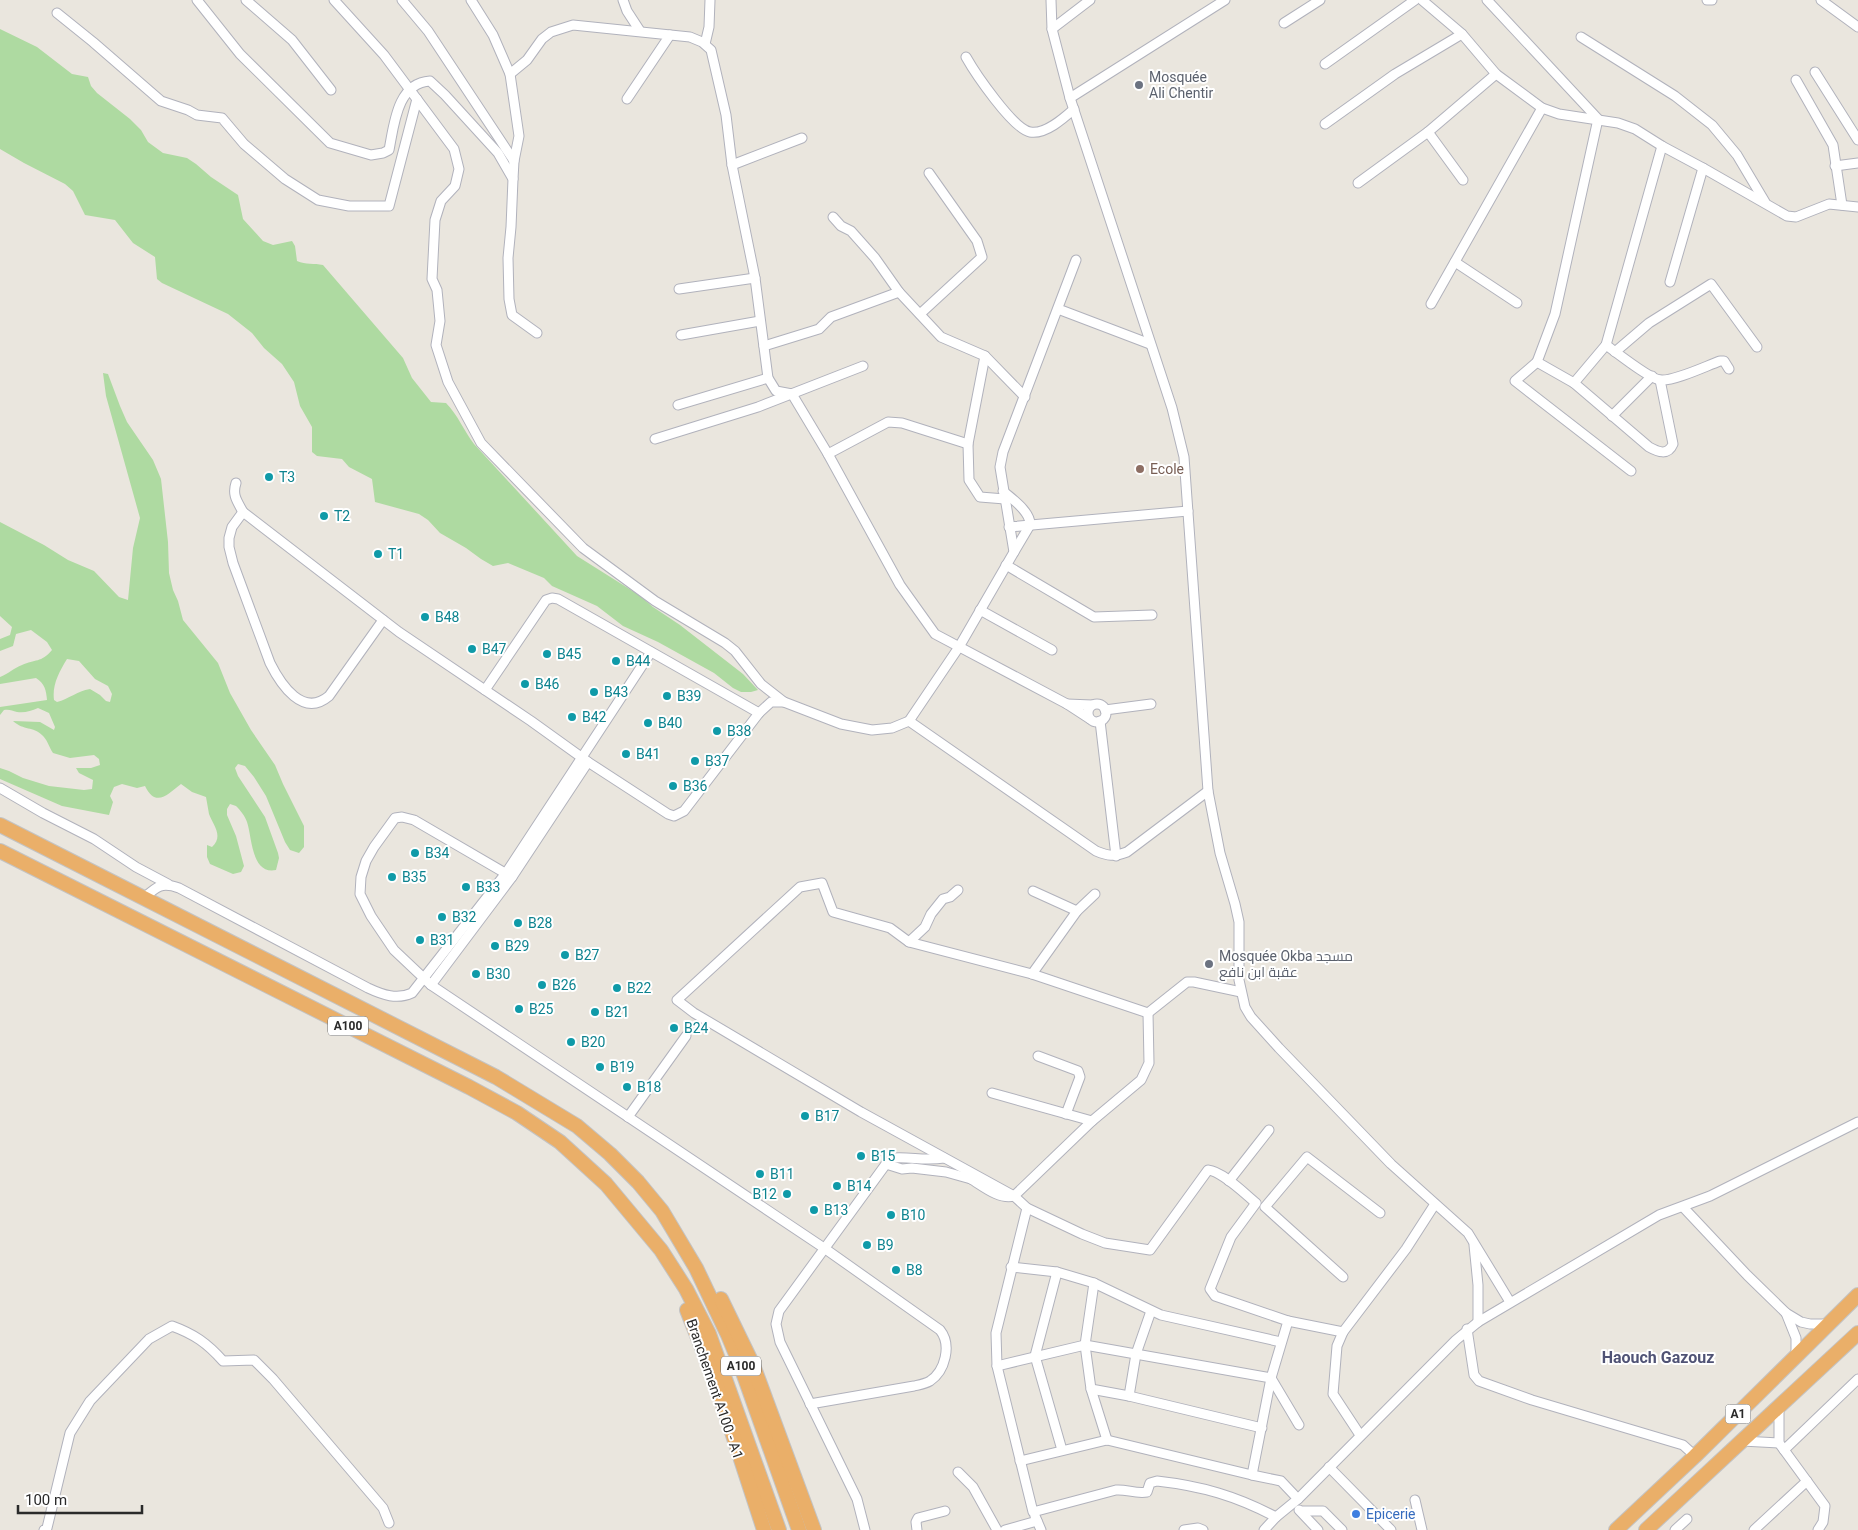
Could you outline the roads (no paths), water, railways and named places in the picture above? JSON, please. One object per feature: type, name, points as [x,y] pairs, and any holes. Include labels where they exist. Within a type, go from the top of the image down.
[{"type":"highway","name":"A100","points":[[0,825],[496,1077],[577,1126],[610,1154],[638,1182],[662,1211],[696,1268],[728,1335],[800,1530]]},
{"type":"highway","name":"A100","points":[[0,851],[469,1087],[517,1113],[560,1142],[606,1184],[661,1250],[686,1289],[709,1334],[779,1530]]},
{"type":"highway","points":[[662,1211],[704,1268],[739,1333],[772,1415],[814,1530]]},
{"type":"highway","name":"Branchement A100 - A1","points":[[661,1250],[701,1343],[764,1530]]},
{"type":"highway","name":"A1","points":[[1616,1530],[1696,1456],[1858,1295]]},
{"type":"highway","name":"A1","points":[[1646,1530],[1858,1333]]},
{"type":"street","points":[[198,0],[240,54],[330,143],[371,155],[383,154],[389,150],[398,106],[410,89],[422,81],[430,81],[498,153],[513,180]]},
{"type":"street","points":[[246,0],[292,40],[332,90]]},
{"type":"street","points":[[334,0],[384,55],[454,149],[459,169],[456,186],[442,201],[436,220],[432,279],[437,290],[440,321],[436,345],[448,382],[481,443],[583,548],[655,600],[730,647],[761,684],[784,702],[840,724],[872,730],[892,728],[909,721],[959,647],[1030,525],[1028,515],[1004,495],[980,497],[969,480],[968,444],[985,356]]},
{"type":"street","points":[[402,0],[428,31],[514,161]]},
{"type":"street","points":[[471,0],[493,35],[510,74],[519,136],[514,161],[508,258],[510,299],[512,315],[537,333]]},
{"type":"street","points":[[623,0],[627,11],[640,31]]},
{"type":"street","points":[[705,44],[709,27],[710,0]]},
{"type":"street","points":[[1051,0],[1052,29],[1070,98],[1172,408],[1184,457],[1208,791],[1220,853],[1239,922],[1239,980],[1241,992],[1250,1017],[1279,1048],[1391,1164],[1464,1229],[1474,1242],[1510,1302]]},
{"type":"street","points":[[1052,29],[1090,0]]},
{"type":"street","points":[[1070,98],[1225,0]]},
{"type":"street","points":[[1284,22],[1320,0]]},
{"type":"street","points":[[1325,64],[1415,0]]},
{"type":"street","points":[[1422,0],[1462,34],[1496,74],[1542,108],[1559,114],[1598,119],[1635,129],[1787,216],[1796,217],[1828,204],[1858,207]]},
{"type":"street","points":[[1487,0],[1598,119]]},
{"type":"street","points":[[1707,0],[1712,0]]},
{"type":"street","points":[[1827,2],[1858,27]]},
{"type":"street","points":[[57,13],[162,101],[197,115],[222,118],[244,144],[285,179],[318,200],[349,206],[389,206],[417,99]]},
{"type":"street","points":[[510,74],[527,60],[542,39],[558,28],[572,25],[690,37],[705,44],[711,50],[726,115],[732,165],[755,278],[768,378],[776,391],[792,394],[828,454],[900,585],[935,634],[1067,704],[1090,719],[1100,721],[1104,718],[1105,710],[1100,704],[1067,704]]},
{"type":"street","points":[[1325,124],[1395,74],[1462,34]]},
{"type":"street","points":[[627,99],[670,35]]},
{"type":"street","points":[[1581,37],[1675,96],[1712,125],[1738,155],[1765,204]]},
{"type":"street","points":[[966,57],[972,68],[1007,114],[1023,129],[1039,132],[1074,109]]},
{"type":"street","points":[[1815,72],[1858,140]]},
{"type":"street","points":[[1358,183],[1428,132],[1496,74]]},
{"type":"street","points":[[1796,80],[1833,145],[1842,205]]},
{"type":"street","points":[[1432,304],[1542,108]]},
{"type":"street","points":[[1598,119],[1554,314],[1537,362],[1515,381],[1631,471]]},
{"type":"street","points":[[1428,132],[1462,180]]},
{"type":"street","points":[[732,165],[802,138]]},
{"type":"street","points":[[1574,383],[1606,345],[1662,146]]},
{"type":"street","points":[[1835,166],[1858,163]]},
{"type":"street","points":[[1670,282],[1704,168]]},
{"type":"street","points":[[920,314],[982,257],[977,242],[929,173]]},
{"type":"street","points":[[833,216],[875,258],[899,292],[942,337],[985,356],[1024,397]]},
{"type":"street","points":[[1014,552],[1000,467],[1003,452],[1076,260]]},
{"type":"street","points":[[1455,262],[1517,303]]},
{"type":"street","points":[[679,289],[755,278]]},
{"type":"street","points":[[1615,352],[1649,323],[1711,284],[1757,347]]},
{"type":"street","points":[[764,346],[819,329],[831,317],[899,292]]},
{"type":"street","points":[[1058,309],[1150,344]]},
{"type":"street","points":[[681,335],[760,321]]},
{"type":"street","points":[[1606,345],[1656,378],[1670,379],[1720,361],[1724,361],[1729,369]]},
{"type":"street","points":[[1537,362],[1574,383],[1658,453],[1672,449],[1674,444],[1656,378]]},
{"type":"street","points":[[654,439],[758,407],[863,366]]},
{"type":"street","points":[[678,405],[768,378]]},
{"type":"street","points":[[1612,416],[1656,378]]},
{"type":"street","points":[[828,454],[888,422],[902,423],[968,444]]},
{"type":"street","points":[[236,483],[234,497],[243,512],[383,620],[584,760],[668,814],[674,816],[684,811],[759,713],[771,702],[784,702]]},
{"type":"street","points":[[1010,527],[1188,511]]},
{"type":"street","points":[[243,512],[232,527],[229,538],[233,563],[270,663],[289,692],[298,700],[315,704],[329,696],[383,620]]},
{"type":"street","points":[[1006,565],[1094,617],[1152,615]]},
{"type":"street","points":[[485,690],[546,600],[552,598],[558,599],[759,713]]},
{"type":"street","points":[[980,610],[1052,650]]},
{"type":"street","points":[[0,788],[94,839],[136,867],[188,892],[368,988],[384,995],[402,997],[412,993],[427,982],[509,875],[651,652]]},
{"type":"street","points":[[1105,710],[1151,704]]},
{"type":"street","points":[[1090,719],[1088,712],[1092,705]]},
{"type":"street","points":[[909,721],[1096,850],[1108,856],[1116,856],[1127,852],[1208,791]]},
{"type":"street","points":[[1100,721],[1116,856]]},
{"type":"street","points":[[509,875],[414,820],[402,817],[395,818],[366,861],[361,877],[360,894],[371,916],[394,950],[427,982],[824,1248],[940,1330],[945,1339],[946,1351],[940,1370],[929,1382],[810,1404]]},
{"type":"street","points":[[1148,1013],[1032,974],[909,942],[890,928],[833,912],[822,883],[800,887],[676,1000],[694,1013],[853,1108],[945,1158],[975,1178],[1014,1196],[1028,1208],[1082,1234],[1105,1243],[1150,1250],[1208,1170],[1212,1170],[1261,1205],[1343,1276]]},
{"type":"street","points":[[144,898],[160,886],[168,884]]},
{"type":"street","points":[[909,942],[925,927],[930,914],[943,899],[950,897],[958,890]]},
{"type":"street","points":[[1033,892],[1078,911]]},
{"type":"street","points":[[1032,974],[1078,911],[1095,894]]},
{"type":"street","points":[[1148,1013],[1187,982],[1241,992]]},
{"type":"street","points":[[1014,1196],[1092,1121],[1141,1080],[1149,1063],[1148,1013]]},
{"type":"street","points":[[628,1117],[686,1036]]},
{"type":"street","points":[[1038,1056],[1078,1071],[1080,1077],[1066,1114]]},
{"type":"street","points":[[992,1092],[1092,1121]]},
{"type":"street","points":[[1264,1530],[1468,1329],[1478,1322],[1651,1220],[1710,1196],[1858,1122]]},
{"type":"street","points":[[1229,1181],[1269,1130]]},
{"type":"street","points":[[865,1530],[856,1499],[780,1342],[776,1324],[779,1311],[886,1164],[894,1158],[906,1157],[928,1161],[945,1158]]},
{"type":"street","points":[[1343,1332],[1288,1321],[1215,1296],[1210,1289],[1231,1237],[1307,1157],[1380,1213]]},
{"type":"street","points":[[886,1164],[902,1169],[912,1168],[946,1172],[975,1178]]},
{"type":"street","points":[[1360,1435],[1333,1394],[1337,1346],[1343,1332],[1406,1249],[1435,1204]]},
{"type":"street","points":[[1683,1207],[1746,1275],[1786,1313],[1793,1318],[1810,1324],[1828,1324]]},
{"type":"street","points":[[1028,1208],[1011,1267],[996,1333],[997,1366],[1033,1512],[1041,1530]]},
{"type":"street","points":[[1474,1242],[1478,1285],[1478,1322]]},
{"type":"street","points":[[1011,1267],[1057,1272],[1094,1283],[1161,1315],[1280,1342]]},
{"type":"street","points":[[1057,1272],[1035,1356],[1062,1450]]},
{"type":"street","points":[[1094,1283],[1084,1346],[1091,1388],[1106,1440]]},
{"type":"street","points":[[1129,1396],[1136,1354],[1151,1311]]},
{"type":"street","points":[[1786,1313],[1796,1338],[1796,1357]]},
{"type":"street","points":[[1252,1475],[1271,1378],[1280,1342],[1288,1321]]},
{"type":"street","points":[[44,1530],[47,1528],[70,1433],[90,1401],[149,1339],[172,1326],[191,1333],[212,1348],[223,1361],[254,1360],[273,1379],[383,1508],[389,1523]]},
{"type":"street","points":[[1468,1329],[1474,1375],[1479,1381],[1532,1400],[1683,1445],[1696,1456]]},
{"type":"street","points":[[997,1366],[1084,1346],[1271,1378],[1299,1425]]},
{"type":"street","points":[[1742,1442],[1781,1446],[1858,1379]]},
{"type":"street","points":[[1091,1388],[1262,1428]]},
{"type":"street","points":[[1779,1407],[1781,1446],[1825,1506],[1823,1522],[1818,1530]]},
{"type":"street","points":[[1020,1461],[1106,1440],[1281,1481],[1301,1511],[1318,1530]]},
{"type":"street","points":[[1329,1467],[1391,1530]]},
{"type":"street","points":[[958,1472],[973,1487],[997,1530]]},
{"type":"street","points":[[1033,1512],[1116,1490],[1124,1489],[1131,1492],[1147,1492],[1150,1483],[1157,1480],[1214,1491],[1248,1502],[1276,1517]]},
{"type":"street","points":[[1754,1530],[1807,1481]]},
{"type":"street","points":[[1415,1500],[1422,1530]]},
{"type":"street","points":[[917,1530],[916,1522],[918,1518],[945,1511]]},
{"type":"street","points":[[1301,1511],[1323,1511],[1342,1530]]},
{"type":"street","points":[[1675,1530],[1687,1519]]},
{"type":"street","points":[[1005,1530],[1037,1521]]},
{"type":"street","points":[[1184,1530],[1198,1528],[1203,1530]]},
{"type":"place","name":"Mosquée Ali Chentir","points":[[1139,85]]},
{"type":"place","name":"Ecole","points":[[1140,469]]},
{"type":"place","name":"T3","points":[[269,477]]},
{"type":"place","name":"T2","points":[[324,516]]},
{"type":"place","name":"T1","points":[[378,554]]},
{"type":"place","name":"B48","points":[[425,617]]},
{"type":"place","name":"B47","points":[[472,649]]},
{"type":"place","name":"B45","points":[[547,654]]},
{"type":"place","name":"B44","points":[[616,661]]},
{"type":"place","name":"B46","points":[[525,684]]},
{"type":"place","name":"B43","points":[[594,692]]},
{"type":"place","name":"B39","points":[[667,696]]},
{"type":"place","name":"B42","points":[[572,717]]},
{"type":"place","name":"B40","points":[[648,723]]},
{"type":"place","name":"B38","points":[[717,731]]},
{"type":"place","name":"B41","points":[[626,754]]},
{"type":"place","name":"B37","points":[[695,761]]},
{"type":"place","name":"B36","points":[[673,786]]},
{"type":"place","name":"B34","points":[[415,853]]},
{"type":"place","name":"B35","points":[[392,877]]},
{"type":"place","name":"B33","points":[[466,887]]},
{"type":"place","name":"B32","points":[[442,917]]},
{"type":"place","name":"B28","points":[[518,923]]},
{"type":"place","name":"B31","points":[[420,940]]},
{"type":"place","name":"B29","points":[[495,946]]},
{"type":"place","name":"B27","points":[[565,955]]},
{"type":"place","name":"Mosquée Okba مسجد عقبة ابن نافع","points":[[1209,964]]},
{"type":"place","name":"B30","points":[[476,974]]},
{"type":"place","name":"B26","points":[[542,985]]},
{"type":"place","name":"B22","points":[[617,988]]},
{"type":"place","name":"B25","points":[[519,1009]]},
{"type":"place","name":"B21","points":[[595,1012]]},
{"type":"place","name":"B24","points":[[674,1028]]},
{"type":"place","name":"B20","points":[[571,1042]]},
{"type":"place","name":"B19","points":[[600,1067]]},
{"type":"place","name":"B18","points":[[627,1087]]},
{"type":"place","name":"B17","points":[[805,1116]]},
{"type":"place","name":"B15","points":[[861,1156]]},
{"type":"place","name":"B11","points":[[760,1174]]},
{"type":"place","name":"B14","points":[[837,1186]]},
{"type":"place","name":"B12","points":[[787,1194]]},
{"type":"place","name":"B13","points":[[814,1210]]},
{"type":"place","name":"B10","points":[[891,1215]]},
{"type":"place","name":"B9","points":[[867,1245]]},
{"type":"place","name":"B8","points":[[896,1270]]},
{"type":"place","name":"Epicerie","points":[[1356,1514]]},
{"type":"district","name":"Haouch Gazouz","points":[[1658,1357]]}]
